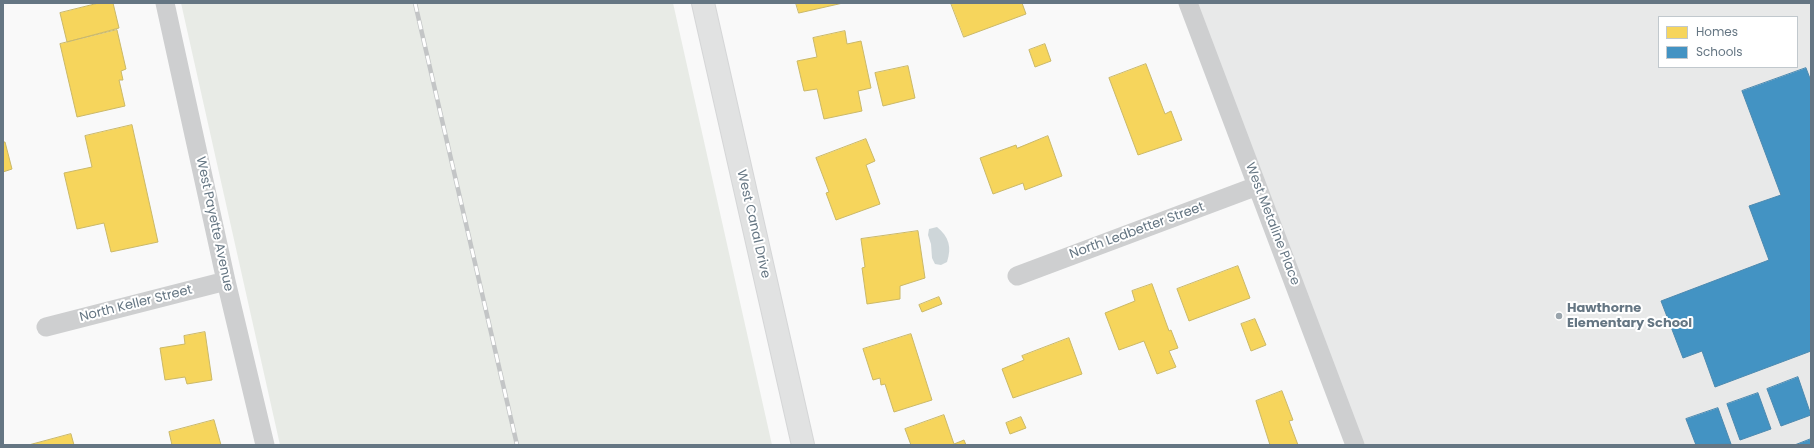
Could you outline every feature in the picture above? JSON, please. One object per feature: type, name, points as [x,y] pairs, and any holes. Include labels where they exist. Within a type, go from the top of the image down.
[{"type":"street","name":"West Payette Avenue","points":[[165,3],[226,281],[265,445]]},
{"type":"street","name":"West Canal Drive","points":[[703,3],[803,445]]},
{"type":"street","name":"West Metaline Place","points":[[1188,3],[1355,445]]},
{"type":"street","name":"North Ledbetter Street","points":[[1017,276],[1257,186]]},
{"type":"street","name":"North Keller Street","points":[[46,327],[226,281]]},
{"type":"shaded area","points":[[181,3],[673,3],[772,445],[280,445]]},
{"type":"shaded area","name":"Hawthorne Elementary School","points":[[1188,3],[1811,3],[1811,445],[1355,445]]},
{"type":"shaded area","points":[[937,227],[947,239],[949,247],[947,262],[941,265],[935,264],[932,258],[931,244],[928,235],[929,229]]},
{"type":"building: Homes","points":[[99,3],[113,3],[119,28],[67,42],[60,13]]},
{"type":"building: Homes","points":[[796,3],[843,3],[799,13]]},
{"type":"building: Homes","points":[[951,3],[1022,3],[1026,14],[964,37]]},
{"type":"building: Homes","points":[[117,30],[126,69],[121,71],[123,80],[119,80],[125,106],[77,117],[60,44]]},
{"type":"building: Homes","points":[[845,31],[847,44],[861,41],[871,88],[858,91],[862,111],[824,119],[817,89],[804,91],[797,61],[817,57],[813,38]]},
{"type":"building: Homes","points":[[1045,44],[1051,61],[1035,67],[1029,50]]},
{"type":"building: Homes","points":[[1146,64],[1165,114],[1171,111],[1182,140],[1138,155],[1109,78]]},
{"type":"building: Homes","points":[[908,66],[915,98],[883,106],[875,73]]},
{"type":"building: Homes","points":[[132,125],[158,242],[111,252],[104,223],[77,229],[64,173],[92,167],[85,136]]},
{"type":"building: Homes","points":[[1048,136],[1062,176],[1025,190],[1023,183],[993,194],[980,158],[1016,145],[1017,148]]},
{"type":"building: Homes","points":[[866,139],[875,161],[866,165],[880,204],[836,220],[826,193],[829,192],[816,158]]},
{"type":"building: Homes","points":[[3,142],[5,142],[12,169],[3,172]]},
{"type":"building: Homes","points":[[918,231],[925,278],[900,286],[900,299],[867,304],[862,268],[865,267],[861,239]]},
{"type":"building: Homes","points":[[1238,266],[1250,298],[1189,321],[1177,289]]},
{"type":"building: Homes","points":[[1152,284],[1169,331],[1171,330],[1178,348],[1169,351],[1176,367],[1157,374],[1144,341],[1119,350],[1105,313],[1135,301],[1132,291]]},
{"type":"building: Homes","points":[[939,297],[942,304],[922,312],[919,305]]},
{"type":"building: Homes","points":[[1255,319],[1266,345],[1251,351],[1241,324]]},
{"type":"building: Homes","points":[[205,332],[212,380],[187,384],[185,377],[165,380],[160,348],[185,344],[184,336]]},
{"type":"building: Homes","points":[[911,334],[932,400],[894,412],[885,384],[881,385],[880,378],[873,380],[863,349]]},
{"type":"building: Homes","points":[[1069,338],[1082,374],[1013,398],[1002,369],[1024,360],[1022,356]]},
{"type":"building: Homes","points":[[1282,391],[1293,420],[1289,421],[1298,445],[1270,445],[1256,401]]},
{"type":"building: Homes","points":[[944,415],[954,444],[964,440],[966,445],[911,445],[905,429]]},
{"type":"building: Homes","points":[[1021,417],[1026,428],[1010,434],[1006,423]]},
{"type":"building: Homes","points":[[214,420],[221,445],[172,445],[169,432]]},
{"type":"building: Homes","points":[[71,434],[74,445],[29,445]]},
{"type":"building: Schools","points":[[1806,68],[1811,81],[1811,351],[1715,387],[1702,351],[1683,358],[1661,301],[1769,260],[1749,206],[1781,195],[1742,91]]},
{"type":"building: Schools","points":[[1798,377],[1811,415],[1781,426],[1767,389]]},
{"type":"building: Schools","points":[[1758,393],[1771,429],[1740,440],[1727,404]]},
{"type":"building: Schools","points":[[1718,408],[1731,444],[1696,445],[1686,419]]},
{"type":"building: Schools","points":[[1811,439],[1811,445],[1795,445]]},
{"type":"railway","points":[[415,3],[517,445]]},
{"type":"place","name":"Hawthorne Elementary School","points":[[1559,316]]}]
